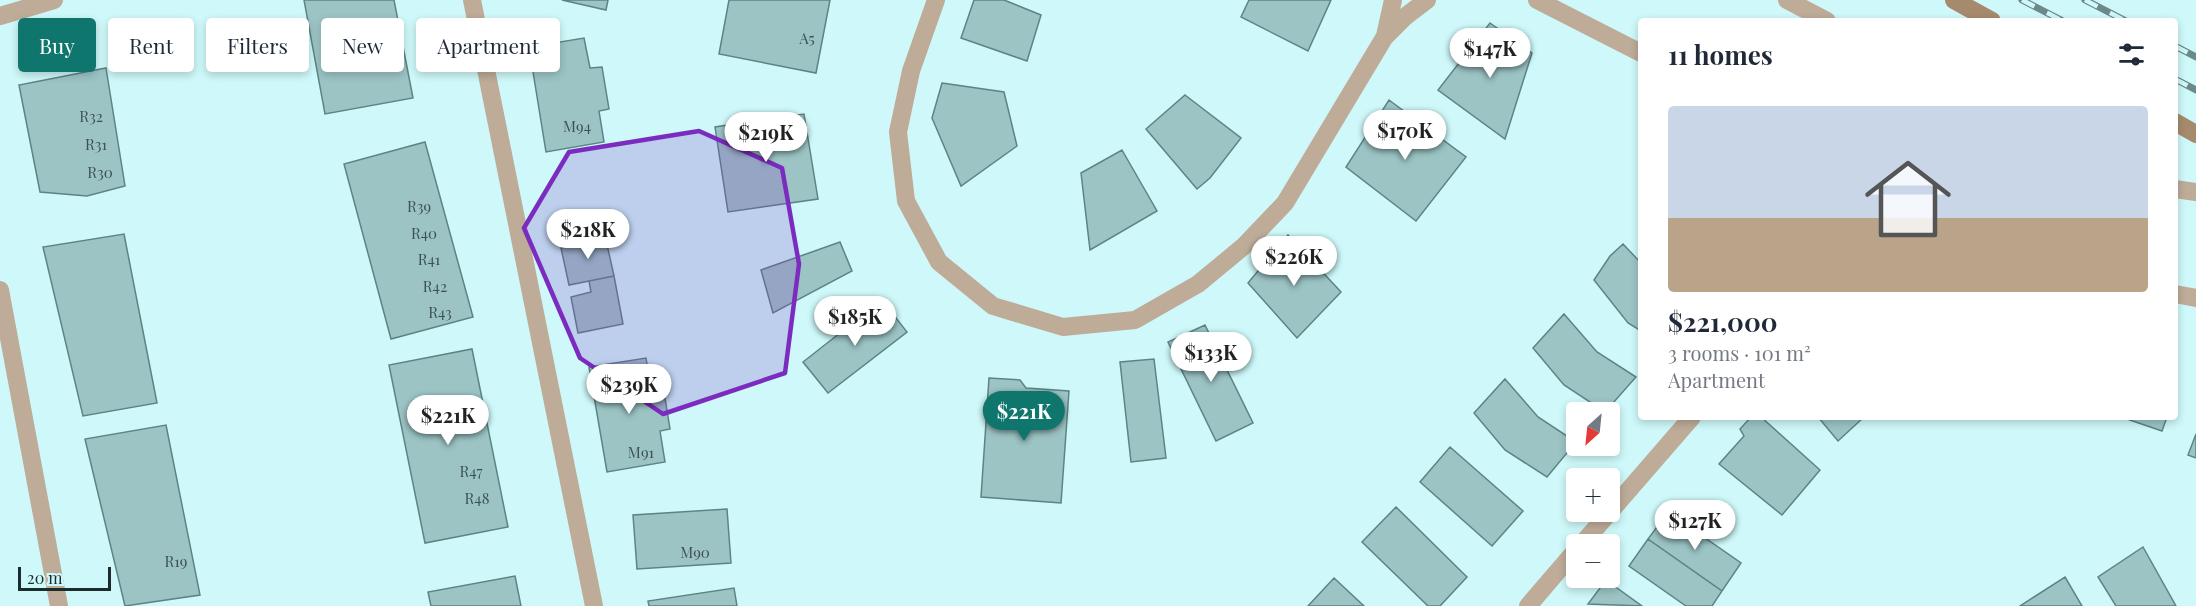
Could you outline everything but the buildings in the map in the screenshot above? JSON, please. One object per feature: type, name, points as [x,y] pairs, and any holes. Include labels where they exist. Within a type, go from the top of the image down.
[{"type":"main road","points":[[1954,0],[1987,18]]},
{"type":"main road","points":[[2178,124],[2196,134]]},
{"type":"street","points":[[0,16],[54,0]]},
{"type":"street","points":[[472,0],[594,606]]},
{"type":"street","points":[[936,0],[911,71],[898,132],[906,201],[939,262],[993,306],[1063,327],[1135,320],[1198,284],[1244,246],[1285,203],[1384,38],[1406,16],[1427,0]]},
{"type":"street","points":[[1384,38],[1393,0]]},
{"type":"street","points":[[1537,0],[1638,51]]},
{"type":"street","points":[[1787,0],[1821,18]]},
{"type":"street","points":[[2178,189],[2196,192]]},
{"type":"street","points":[[0,290],[59,606]]},
{"type":"street","points":[[2178,295],[2196,298]]},
{"type":"street","points":[[1591,534],[1689,420]]},
{"type":"street","points":[[1528,606],[1566,562]]},
{"type":"highlighted area","points":[[699,131],[782,168],[799,264],[785,373],[663,414],[580,358],[524,228],[569,152]]},
{"type":"railway","points":[[2022,0],[2057,18]]},
{"type":"railway","points":[[2085,0],[2120,18]]},
{"type":"railway","points":[[2178,48],[2196,57]]},
{"type":"railway","points":[[2178,81],[2196,90]]}]
